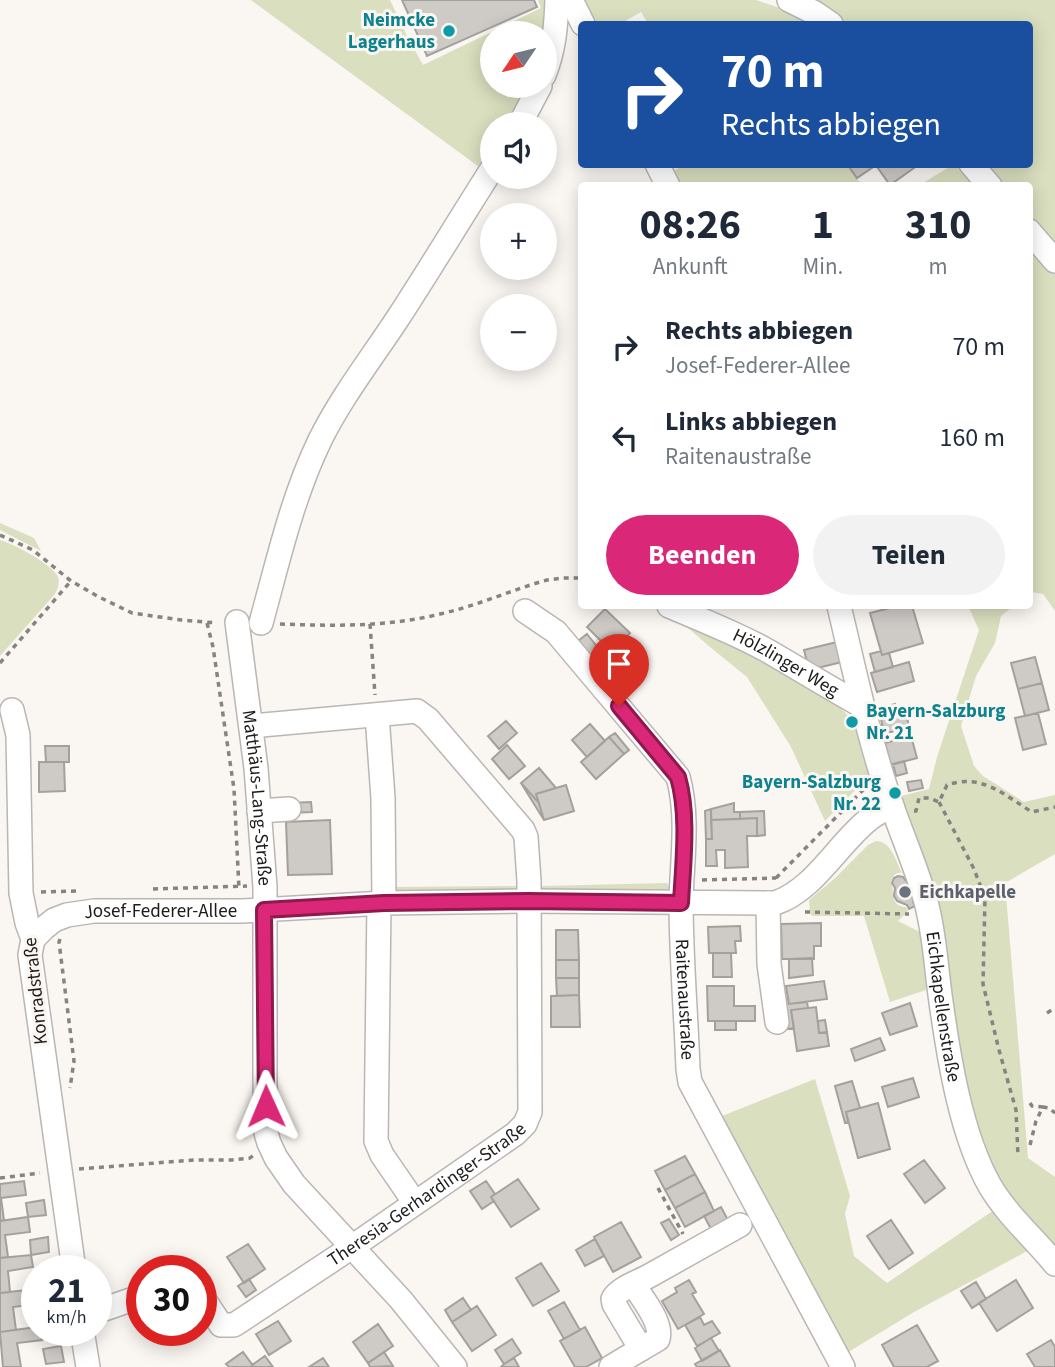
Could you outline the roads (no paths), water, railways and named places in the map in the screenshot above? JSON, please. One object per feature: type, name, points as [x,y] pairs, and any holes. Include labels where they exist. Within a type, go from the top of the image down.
[{"type":"street","points":[[556,21],[557,0]]},
{"type":"street","points":[[570,0],[581,21]]},
{"type":"street","points":[[789,0],[827,21]]},
{"type":"street","points":[[974,168],[987,182]]},
{"type":"street","points":[[261,623],[290,516],[319,443],[337,407],[397,319],[480,188]]},
{"type":"street","points":[[1033,236],[1055,261]]},
{"type":"street","name":"Hölzlinger Weg","points":[[676,609],[766,650],[862,706]]},
{"type":"street","name":"Eichkapellenstraße","points":[[840,609],[862,706],[887,791],[929,914],[951,1059],[961,1109],[974,1149],[985,1177],[1000,1201],[1055,1264]]},
{"type":"street","name":"Raitenaustraße","points":[[525,611],[556,632],[678,777],[684,821],[681,903],[690,1082],[843,1367]]},
{"type":"street","name":"Matthäus-Lang-Straße","points":[[237,622],[256,768],[265,887],[253,911],[266,1133],[276,1158],[294,1184],[401,1300],[455,1367]]},
{"type":"street","name":"Konradstraße","points":[[12,710],[18,735],[21,893],[33,939],[30,955],[72,1255]]},
{"type":"street","name":"Theresia-Gerhardinger-Straße","points":[[217,1319],[221,1325],[234,1325],[352,1247],[515,1134],[525,1124],[530,1112],[528,901],[526,837],[523,830],[428,719],[417,711],[251,726]]},
{"type":"street","points":[[377,715],[383,798],[376,1141],[382,1155],[415,1203]]},
{"type":"street","points":[[777,1022],[769,964],[777,901],[796,892],[867,820],[880,811],[887,791]]},
{"type":"street","points":[[259,811],[289,808]]},
{"type":"street","name":"Josef-Federer-Allee","points":[[33,939],[54,920],[94,911],[253,911],[382,903],[777,901]]},
{"type":"street","points":[[611,1367],[658,1339],[660,1333],[658,1324],[634,1284],[740,1224]]},
{"type":"street","points":[[85,1346],[88,1367]]},
{"type":"place","name":"Neimcke Lagerhaus","points":[[449,31]]},
{"type":"place","name":"Bayern-Salzburg Nr. 21","points":[[852,722]]},
{"type":"place","name":"Bayern-Salzburg Nr. 22","points":[[895,793]]},
{"type":"place","name":"Eichkapelle","points":[[905,892]]}]
